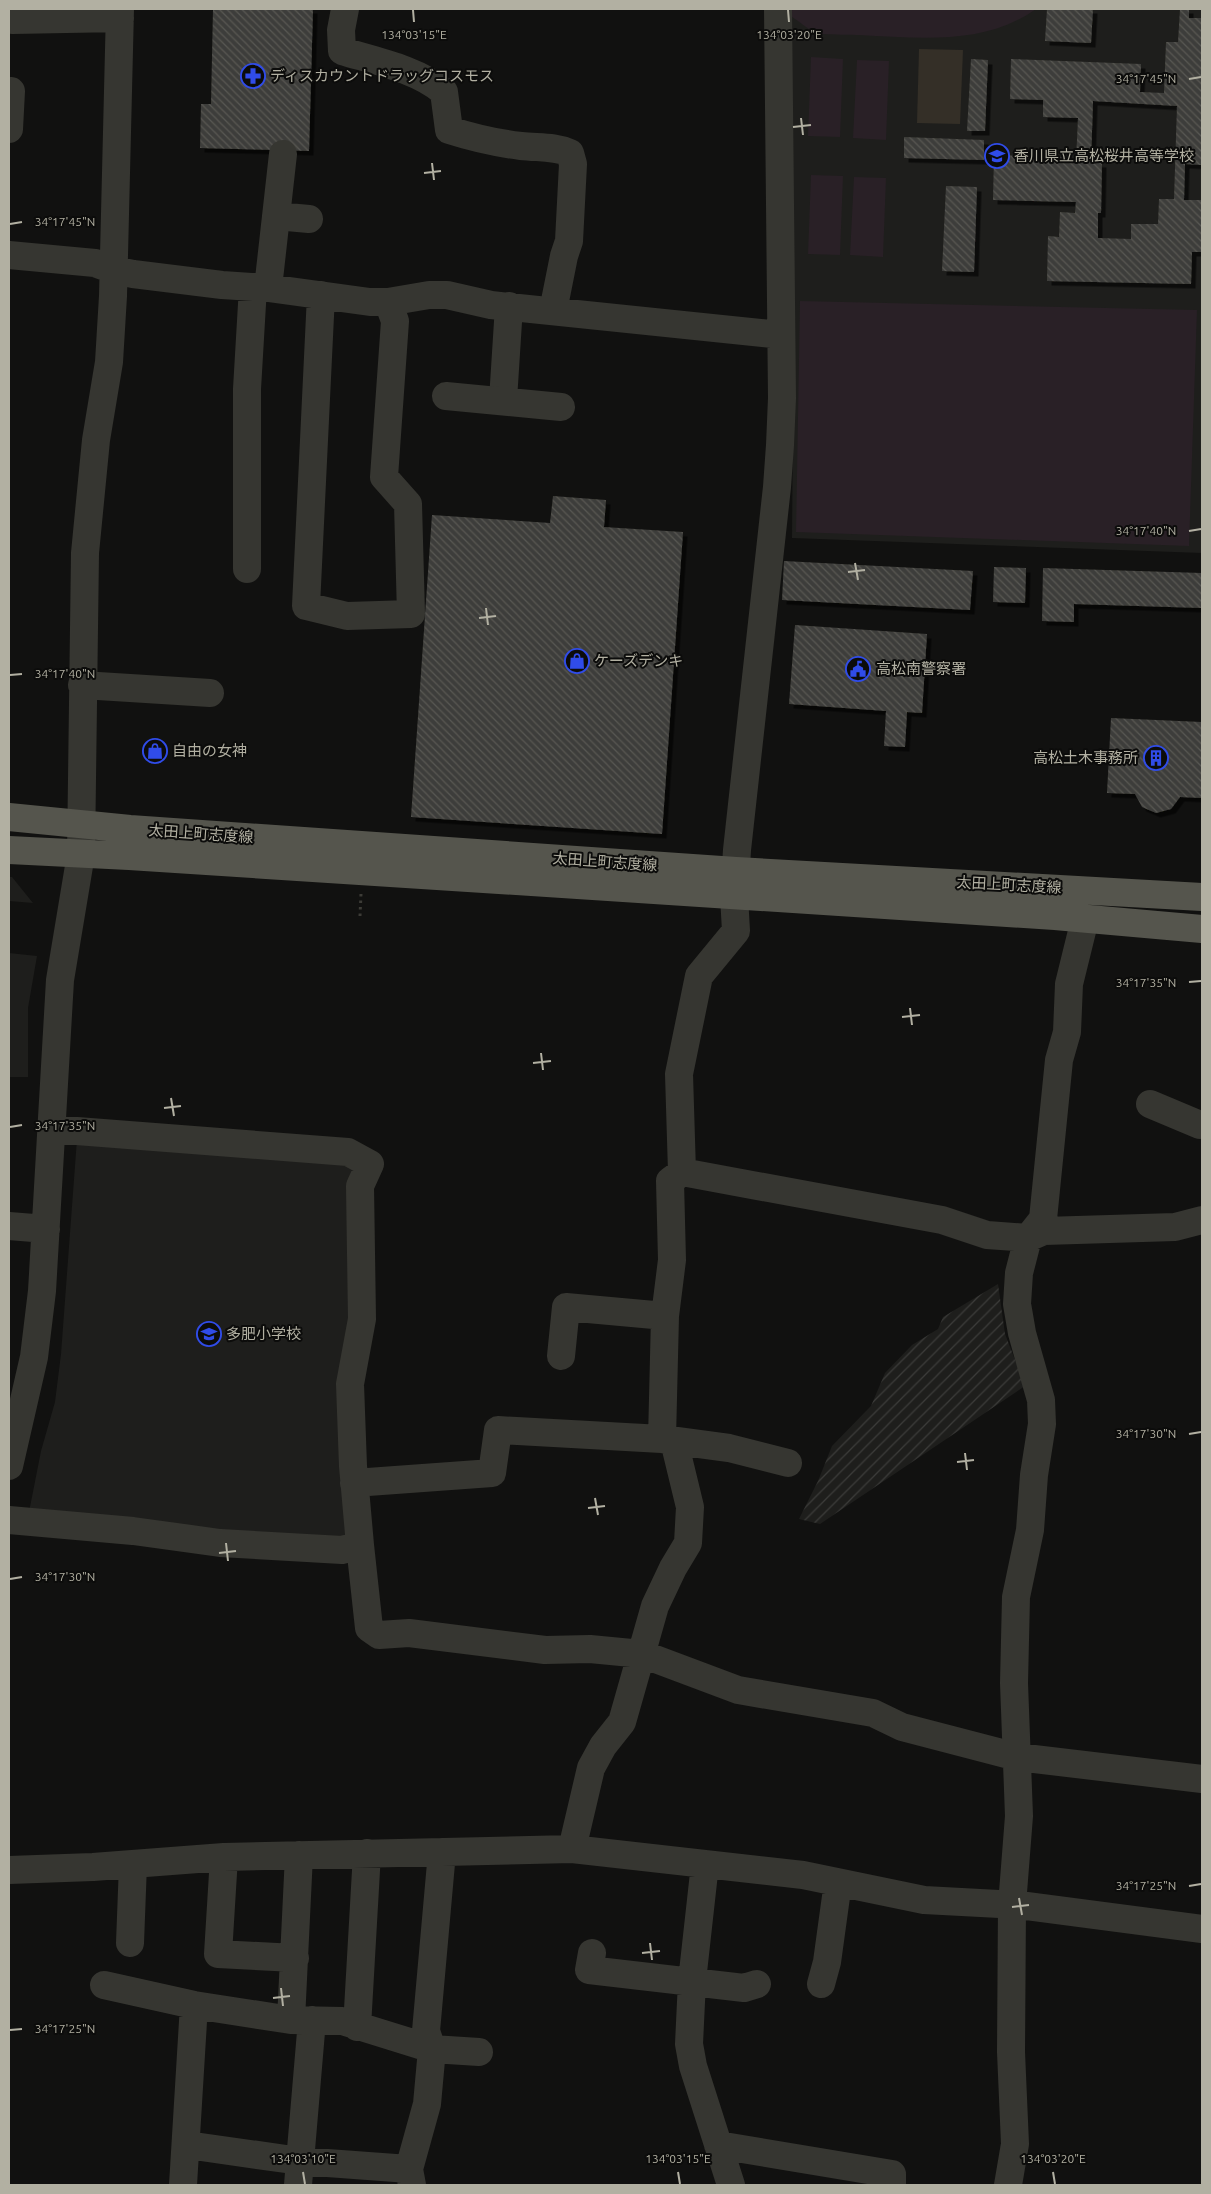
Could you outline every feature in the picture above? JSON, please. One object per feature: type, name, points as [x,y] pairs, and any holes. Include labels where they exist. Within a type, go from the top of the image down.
[{"type":"main road","name":"太田上町志度線","points":[[9,817],[735,883],[1085,919],[1202,929]]},
{"type":"main road","name":"太田上町志度線","points":[[9,850],[735,883],[1058,887],[1202,897]]},
{"type":"main road","points":[[1055,916],[1058,887]]},
{"type":"street","points":[[345,9],[341,30],[342,51],[405,71],[437,86],[444,92],[450,130],[483,141],[524,146],[557,147],[570,153],[573,164],[569,240],[564,256],[554,311]]},
{"type":"street","points":[[682,1172],[680,1074],[699,976],[736,931],[735,883],[778,487],[782,398],[778,9]]},
{"type":"street","points":[[9,18],[12,20],[120,13],[114,270],[109,362],[96,440],[85,553],[80,854],[77,883],[60,980],[42,1291],[34,1357],[17,1397],[9,1466]]},
{"type":"street","points":[[9,129],[11,91]]},
{"type":"street","points":[[247,569],[248,389],[261,287],[276,216],[283,154]]},
{"type":"street","points":[[276,216],[309,220]]},
{"type":"street","points":[[9,256],[95,263],[114,270],[370,302],[388,302],[429,295],[447,295],[491,305],[781,335]]},
{"type":"street","points":[[321,295],[306,606],[347,616],[411,614],[408,504],[384,477],[395,321],[388,302]]},
{"type":"street","points":[[503,400],[509,306]]},
{"type":"street","points":[[446,396],[561,407]]},
{"type":"street","points":[[82,685],[210,694]]},
{"type":"street","points":[[1008,2185],[1015,2144],[1011,2052],[1012,1905],[1019,1816],[1014,1682],[1016,1597],[1030,1530],[1034,1475],[1042,1424],[1041,1400],[1022,1333],[1017,1304],[1019,1273],[1028,1238],[1042,1219],[1059,1060],[1067,1032],[1069,984],[1085,919]]},
{"type":"street","points":[[1150,1104],[1202,1123]]},
{"type":"street","points":[[52,1129],[348,1152],[370,1164],[360,1186],[362,1319],[350,1384],[354,1483],[369,1628],[379,1635],[409,1633],[545,1650],[590,1649],[642,1654],[738,1690],[873,1713],[902,1727],[1017,1757],[1202,1778]]},
{"type":"street","points":[[572,1849],[591,1768],[603,1746],[622,1722],[655,1606],[673,1568],[688,1543],[690,1507],[668,1440],[665,1316],[672,1260],[670,1181],[682,1172],[942,1220],[987,1235],[1028,1238],[1044,1231],[1175,1227],[1202,1220]]},
{"type":"street","points":[[9,1226],[46,1229]]},
{"type":"street","points":[[561,1356],[566,1307],[665,1316]]},
{"type":"street","points":[[354,1483],[492,1472],[498,1430],[668,1440],[730,1448],[788,1464]]},
{"type":"street","points":[[9,1520],[133,1531],[220,1543],[342,1550],[360,1545]]},
{"type":"street","points":[[9,1870],[224,1857],[572,1849],[803,1875],[924,1900],[1012,1905],[1202,1929]]},
{"type":"street","points":[[187,2145],[299,2173],[411,2177],[427,2104],[432,2049],[426,2031],[442,1852]]},
{"type":"street","points":[[357,2027],[367,1853]]},
{"type":"street","points":[[299,1855],[295,1958],[302,2020],[299,2173]]},
{"type":"street","points":[[224,1857],[218,1954],[295,1958]]},
{"type":"street","points":[[130,1943],[132,1864]]},
{"type":"street","points":[[705,1864],[692,1981],[689,2044],[693,2066],[731,2185]]},
{"type":"street","points":[[821,1984],[827,1962],[838,1882]]},
{"type":"street","points":[[592,1953],[589,1970],[744,1988],[757,1984]]},
{"type":"street","points":[[104,1985],[194,2005],[302,2020],[342,2021],[432,2049],[479,2052]]},
{"type":"street","points":[[183,2185],[187,2145],[194,2005]]},
{"type":"street","points":[[718,2145],[892,2174],[892,2185]]},
{"type":"path","points":[[360,916],[362,885]]},
{"type":"shaded area","name":"香川県立高松桜井高等学校","points":[[789,9],[1202,9],[1202,553],[792,538],[794,287]]},
{"type":"shaded area","points":[[792,9],[1036,9],[1016,21],[995,29],[951,37],[928,38],[818,33],[792,17]]},
{"type":"shaded area","points":[[919,49],[963,50],[960,124],[917,123]]},
{"type":"shaded area","points":[[811,57],[843,59],[840,137],[808,136]]},
{"type":"shaded area","points":[[857,60],[889,61],[886,140],[853,138]]},
{"type":"shaded area","points":[[811,175],[843,176],[840,255],[808,254]]},
{"type":"shaded area","points":[[854,177],[886,178],[883,257],[850,255]]},
{"type":"shaded area","points":[[800,301],[1197,310],[1189,546],[796,532]]},
{"type":"shaded area","points":[[9,877],[12,877],[33,903],[9,901]]},
{"type":"shaded area","points":[[9,953],[37,956],[28,1008],[28,1077],[9,1077]]},
{"type":"shaded area","name":"多肥小学校","points":[[77,1139],[365,1165],[352,1530],[342,1538],[300,1538],[29,1512],[41,1451],[55,1402],[61,1354]]},
{"type":"shaded area","points":[[998,1284],[1005,1334],[1025,1386],[820,1524],[799,1519],[818,1481],[832,1446],[871,1406],[885,1373],[912,1345],[938,1329],[943,1317]]},
{"type":"building","points":[[213,9],[313,9],[309,151],[200,148],[201,104],[211,104]]},
{"type":"building","points":[[1047,9],[1093,9],[1091,43],[1045,41]]},
{"type":"building","points":[[1180,9],[1189,9],[1189,18],[1202,18],[1202,165],[1185,164],[1184,200],[1202,200],[1202,252],[1192,252],[1191,284],[1047,281],[1048,236],[1059,237],[1060,212],[1075,213],[1076,202],[993,200],[994,155],[1066,157],[1066,162],[1076,161],[1078,118],[1043,117],[1043,100],[1010,99],[1011,59],[1141,64],[1140,92],[1164,93],[1166,42],[1178,42]],"holes":[[[1093,101],[1177,106],[1174,199],[1159,199],[1158,224],[1131,224],[1131,239],[1098,238],[1098,213],[1101,213],[1102,163],[1091,162]]]},
{"type":"building","points":[[971,59],[988,60],[985,131],[967,131]]},
{"type":"building","points":[[904,137],[984,140],[984,160],[904,158]]},
{"type":"building","points":[[946,186],[977,187],[974,272],[942,271]]},
{"type":"building","points":[[553,496],[606,500],[604,527],[683,532],[662,834],[411,817],[432,515],[550,523]]},
{"type":"building","points":[[784,561],[973,571],[970,610],[782,600]]},
{"type":"building","points":[[994,567],[1026,568],[1025,603],[993,602]]},
{"type":"building","points":[[1043,568],[1202,573],[1202,608],[1074,604],[1074,622],[1042,621]]},
{"type":"building","name":"高松南警察署","points":[[795,625],[927,634],[922,713],[907,712],[905,747],[884,746],[886,711],[789,704]]},
{"type":"building","name":"高松土木事務所","points":[[1111,718],[1202,722],[1202,798],[1180,797],[1171,809],[1156,813],[1142,807],[1135,794],[1107,793]]},
{"type":"place","name":"ディスカウントドラッグコスモス","points":[[253,76]]},
{"type":"place","name":"香川県立高松桜井高等学校","points":[[997,156]]},
{"type":"place","name":"ケーズデンキ","points":[[577,661]]},
{"type":"place","name":"高松南警察署","points":[[858,669]]},
{"type":"place","name":"自由の女神","points":[[155,751]]},
{"type":"place","name":"高松土木事務所","points":[[1156,758]]},
{"type":"place","name":"多肥小学校","points":[[209,1334]]}]
